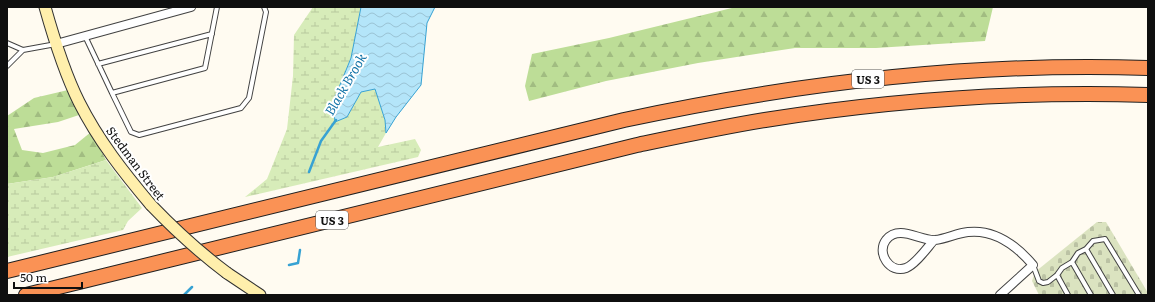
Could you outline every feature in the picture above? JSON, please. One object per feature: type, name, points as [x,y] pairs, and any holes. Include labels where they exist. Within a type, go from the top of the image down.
[{"type":"highway","name":"US 3","points":[[7,271],[618,122],[721,100],[850,81],[954,72],[1046,68],[1148,68]]},
{"type":"highway","name":"US 3","points":[[26,295],[637,145],[750,122],[857,108],[927,101],[1045,95],[1148,95]]},
{"type":"main road","name":"Stedman Street","points":[[45,7],[56,44],[73,88],[93,126],[118,164],[151,205],[179,234],[227,273],[260,295]]},
{"type":"street","points":[[56,44],[191,7]]},
{"type":"street","points":[[934,240],[914,263],[908,267],[896,268],[889,265],[883,255],[883,247],[886,240],[896,234],[904,233],[934,240],[969,232],[994,234],[1016,246],[1033,265],[1000,295]]},
{"type":"lane","points":[[112,93],[205,68],[217,7]]},
{"type":"lane","points":[[85,36],[131,132],[139,134],[241,108],[249,98],[266,12],[264,7]]},
{"type":"lane","points":[[98,64],[212,34]]},
{"type":"lane","points":[[7,43],[23,50],[56,44]]},
{"type":"lane","points":[[7,66],[23,50]]},
{"type":"lane","points":[[1033,265],[1039,281],[1041,283],[1048,282],[1057,275],[1062,268],[1072,262],[1078,254],[1086,249],[1093,241],[1105,239],[1139,295]]},
{"type":"lane","points":[[1086,249],[1113,295]]},
{"type":"lane","points":[[1072,262],[1090,295]]},
{"type":"lane","points":[[1057,275],[1068,295]]},
{"type":"green space","points":[[313,7],[361,7],[351,58],[333,102],[335,122],[347,117],[361,92],[375,89],[385,120],[386,133],[378,147],[415,139],[421,150],[418,157],[245,197],[267,179],[287,129],[293,76],[294,35]]},
{"type":"green space","points":[[736,7],[993,7],[985,41],[876,48],[795,48],[698,63],[606,81],[529,101],[525,86],[532,54],[609,38]]},
{"type":"green space","points":[[68,90],[79,115],[58,122],[14,129],[22,150],[43,153],[75,145],[91,132],[106,160],[53,177],[7,184],[7,116],[34,98]]},
{"type":"green space","points":[[106,160],[142,208],[128,221],[123,230],[7,257],[7,184],[53,177]]},
{"type":"green space","points":[[1097,222],[1106,222],[1148,295],[1039,295],[1032,281],[1035,272]]},
{"type":"water","points":[[361,7],[435,7],[427,23],[421,85],[396,117],[386,133],[385,120],[375,89],[361,92],[347,117],[335,122],[333,102],[351,58]]},
{"type":"waterway","name":"Black Brook","points":[[309,172],[321,141],[336,120]]},
{"type":"waterway","name":"Black Brook","points":[[289,265],[298,263],[300,250]]},
{"type":"waterway","name":"Black Brook","points":[[184,295],[192,287]]}]
